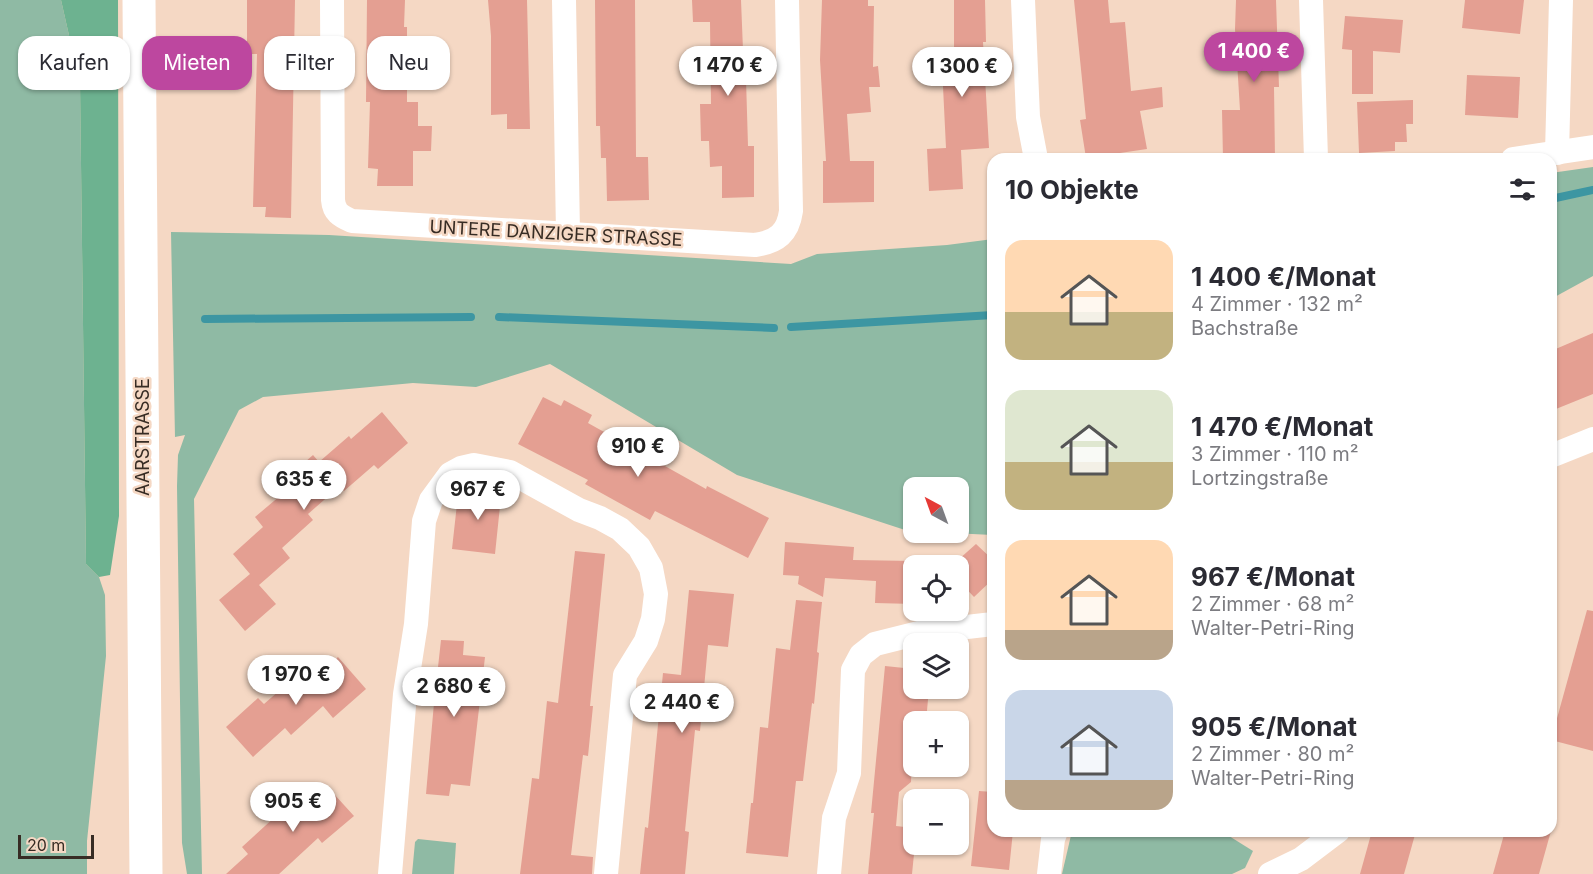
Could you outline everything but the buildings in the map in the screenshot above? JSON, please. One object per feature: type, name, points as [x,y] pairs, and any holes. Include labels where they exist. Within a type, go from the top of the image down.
[{"type":"main road","name":"AARSTRASSE","points":[[139,0],[146,874]]},
{"type":"street","name":"UNTERE DANZIGER STRASSE","points":[[333,0],[333,208],[338,214],[352,220],[755,244],[776,238],[789,224],[786,0]]},
{"type":"street","points":[[564,0],[568,233]]},
{"type":"street","points":[[1023,0],[1028,117],[1035,153]]},
{"type":"street","points":[[1311,0],[1316,153]]},
{"type":"street","points":[[1561,0],[1557,153],[1593,147]]},
{"type":"street","points":[[1557,454],[1593,439]]},
{"type":"street","points":[[390,874],[404,704],[416,624],[424,520],[431,500],[450,474],[474,465],[510,472],[579,510],[620,529],[639,548],[651,568],[656,594],[653,619],[646,641],[625,675],[606,874]]},
{"type":"street","points":[[829,874],[834,818],[849,773],[853,670],[861,655],[875,644],[922,632],[987,625]]},
{"type":"street","points":[[1049,874],[1054,837]]},
{"type":"street","points":[[1270,874],[1301,859],[1330,837]]},
{"type":"green space","points":[[0,0],[61,0],[69,36],[18,36],[18,90],[80,90],[86,564],[99,577],[105,595],[106,656],[87,841],[87,874],[0,874]]},
{"type":"green space","points":[[61,0],[118,0],[118,36],[69,36]]},
{"type":"green space","points":[[80,90],[118,90],[119,516],[110,575],[99,577],[86,564]]},
{"type":"green space","points":[[1593,167],[1593,276],[1557,296],[1557,172]]},
{"type":"green space","points":[[171,232],[329,235],[791,264],[817,254],[947,245],[987,240],[987,535],[969,534],[969,477],[903,477],[903,529],[737,475],[550,364],[476,387],[413,383],[263,397],[239,410],[194,499],[202,874],[187,874],[182,843],[177,486],[178,455],[185,435],[175,437]]},
{"type":"green space","points":[[1071,837],[1231,837],[1253,851],[1245,868],[1232,874],[1062,874]]},
{"type":"green space","points":[[418,839],[456,843],[454,874],[412,874],[415,842]]},
{"type":"waterway","points":[[1557,198],[1593,190]]},
{"type":"waterway","points":[[791,327],[987,315]]},
{"type":"waterway","points":[[205,319],[471,317]]},
{"type":"waterway","points":[[499,317],[774,328]]}]
